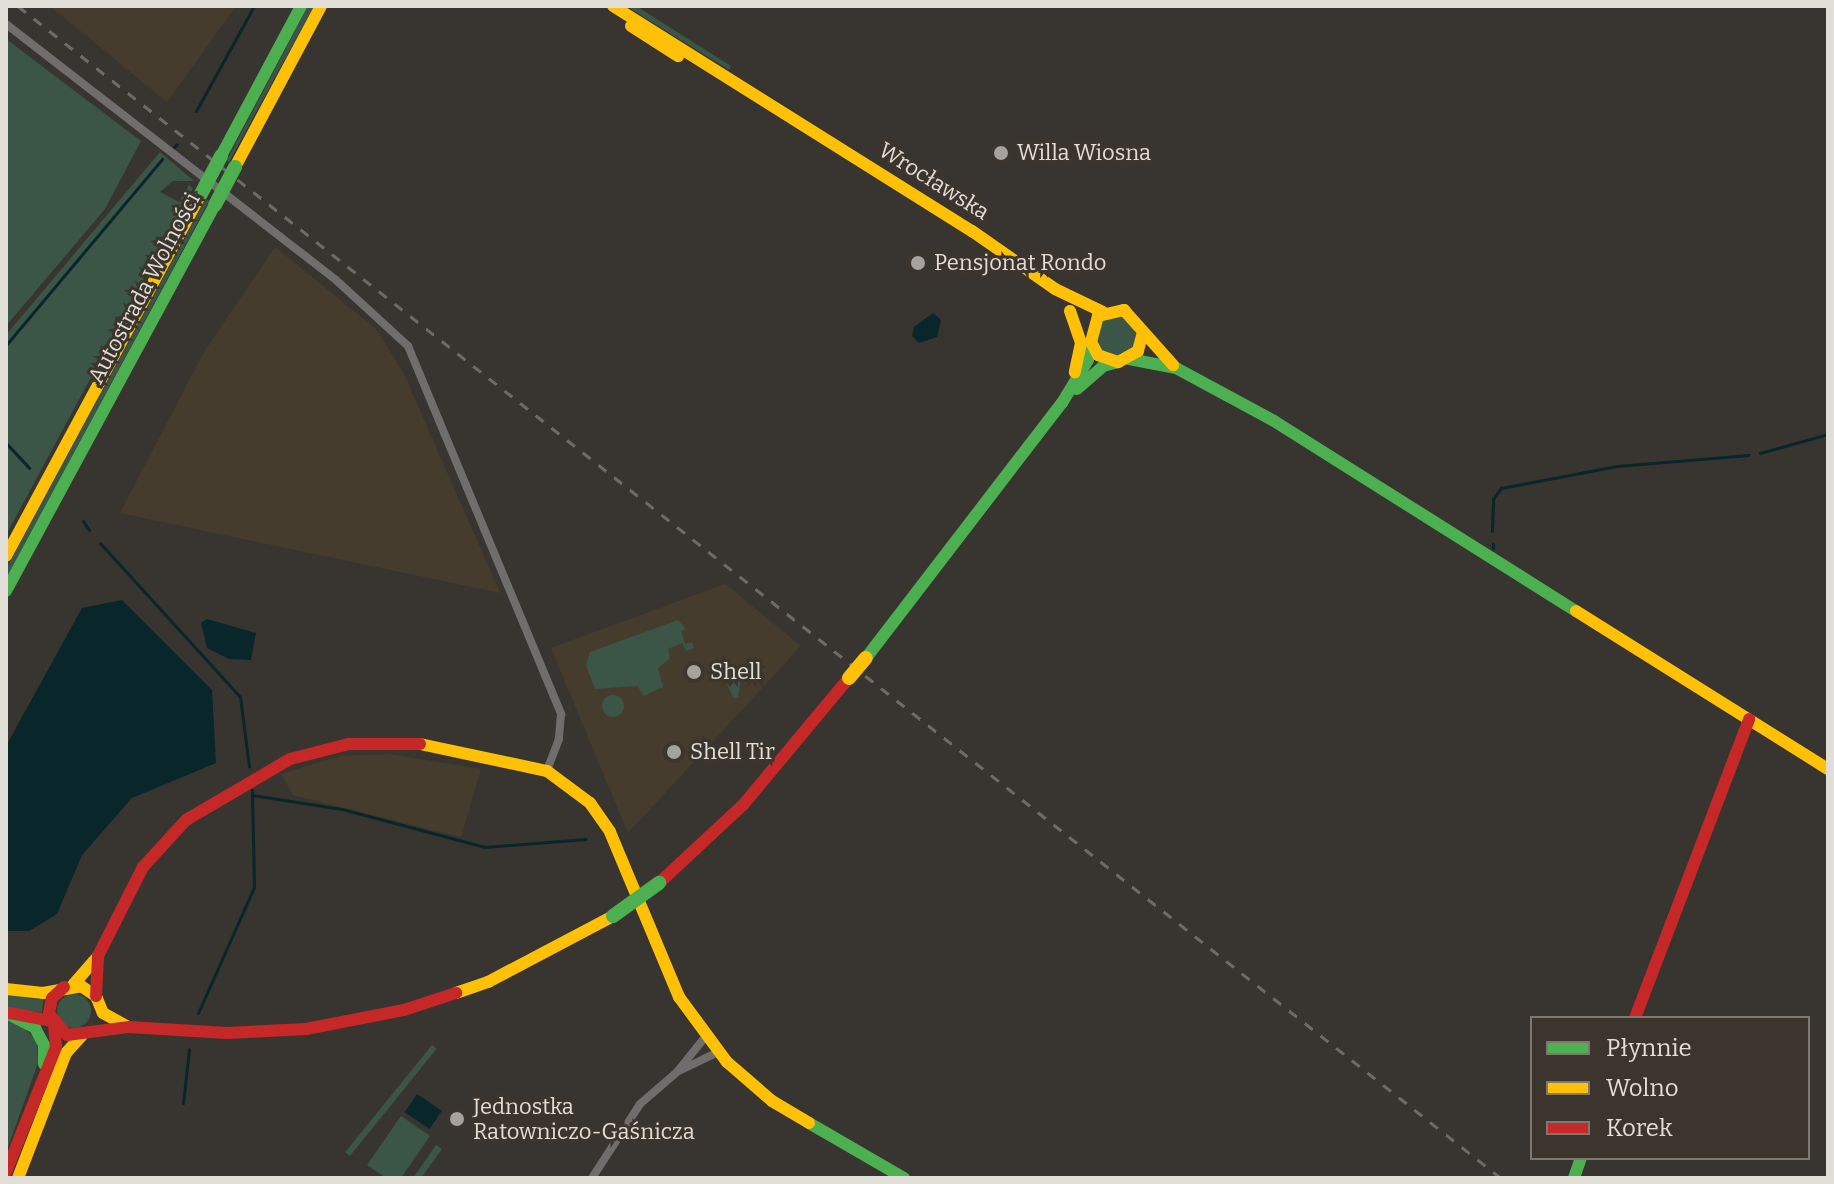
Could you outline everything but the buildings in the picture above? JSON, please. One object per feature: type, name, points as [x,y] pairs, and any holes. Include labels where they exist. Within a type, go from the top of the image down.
[{"type":"main road","name":"Autostrada Wolności","points":[[6,556],[301,6]]},
{"type":"main road","name":"Autostrada Wolności","points":[[6,591],[321,6]]},
{"type":"main road","name":"Wrocławska","points":[[607,6],[723,83],[786,115]]},
{"type":"main road","name":"Wrocławska","points":[[613,6],[1055,289],[1103,312]]},
{"type":"main road","name":"Wrocławska","points":[[1055,289],[1091,338]]},
{"type":"main road","points":[[6,1013],[53,1024],[67,1035],[129,1027],[264,1032],[395,1012],[488,982],[613,916],[659,883],[726,824],[866,658],[1062,403],[1088,360],[1091,338],[1103,312],[1124,310],[1176,368]]},
{"type":"main road","points":[[1062,403],[1081,353],[1070,311]]},
{"type":"main road","points":[[1124,360],[1142,344],[1143,332]]},
{"type":"main road","points":[[1091,338],[1098,355],[1124,360]]},
{"type":"main road","points":[[1062,403],[1103,366],[1142,357],[1176,368],[1274,421],[1828,769]]},
{"type":"main road","points":[[1636,1016],[1749,719]]},
{"type":"main road","points":[[6,1172],[41,1078],[56,1047],[52,998],[98,956],[131,887],[170,836],[217,798],[290,759],[340,745],[404,741],[452,747],[547,771],[590,803],[610,832],[679,997],[705,1037],[772,1101],[904,1178]]},
{"type":"main road","points":[[18,1178],[66,1053],[85,1033],[98,1002],[98,956]]},
{"type":"main road","points":[[6,989],[43,993],[68,986],[98,1002],[129,1027]]},
{"type":"main road","points":[[6,1013],[29,1022],[42,1038],[41,1078]]},
{"type":"street","points":[[6,24],[363,301],[408,346],[561,714],[559,739],[547,771]]},
{"type":"street","points":[[592,1178],[640,1104],[677,1072],[705,1037]]},
{"type":"street","points":[[677,1072],[718,1052]]},
{"type":"shaded area","points":[[50,6],[236,6],[167,102]]},
{"type":"shaded area","points":[[275,247],[376,329],[404,374],[500,593],[120,513],[204,352]]},
{"type":"shaded area","points":[[725,584],[801,646],[628,833],[551,648]]},
{"type":"shaded area","points":[[390,754],[481,769],[461,837],[293,795],[281,774],[340,756]]},
{"type":"green space","points":[[308,6],[314,6],[229,162],[227,160]]},
{"type":"green space","points":[[626,6],[636,6],[731,66],[729,70]]},
{"type":"green space","points":[[6,39],[141,141],[105,209],[6,326]]},
{"type":"green space","points":[[160,152],[194,181],[173,181],[160,192],[179,202],[189,185],[193,188],[6,535],[6,335]]},
{"type":"green space","points":[[206,199],[209,201],[6,579],[6,569]]},
{"type":"green space","points":[[1122,316],[1137,332],[1133,347],[1118,356],[1102,350],[1097,341],[1103,320]]},
{"type":"green space","points":[[678,620],[686,629],[681,631],[685,644],[692,642],[694,648],[686,651],[682,643],[668,649],[670,658],[658,668],[663,687],[643,696],[638,686],[595,689],[586,665],[590,652]]},
{"type":"green space","points":[[721,669],[741,677],[738,698],[733,698]]},
{"type":"green space","points":[[613,695],[624,706],[613,717],[602,706]]},
{"type":"green space","points":[[6,993],[44,998],[42,1013],[6,1008]]},
{"type":"green space","points":[[74,994],[86,999],[91,1011],[86,1023],[74,1028],[62,1023],[57,1011],[62,999]]},
{"type":"green space","points":[[6,1020],[22,1026],[37,1041],[38,1063],[6,1153]]},
{"type":"green space","points":[[432,1045],[437,1049],[350,1156],[345,1152]]},
{"type":"green space","points":[[401,1116],[430,1136],[401,1178],[386,1178],[367,1165]]},
{"type":"green space","points":[[436,1145],[442,1149],[421,1178],[413,1178]]},
{"type":"water","points":[[933,313],[941,320],[937,337],[919,343],[912,336],[914,327]]},
{"type":"water","points":[[122,600],[212,690],[216,763],[132,798],[82,855],[57,914],[29,931],[6,931],[6,746],[82,608]]},
{"type":"water","points":[[207,619],[256,633],[251,660],[229,659],[207,648],[201,623]]},
{"type":"water","points":[[417,1094],[442,1111],[430,1129],[405,1112]]},
{"type":"waterway","points":[[196,111],[254,6]]},
{"type":"waterway","points":[[174,147],[177,144]]},
{"type":"waterway","points":[[6,345],[162,159]]},
{"type":"waterway","points":[[1760,453],[1828,434]]},
{"type":"waterway","points":[[6,443],[29,468]]},
{"type":"waterway","points":[[1492,531],[1493,499],[1501,488],[1617,466],[1749,455]]},
{"type":"waterway","points":[[83,521],[89,530]]},
{"type":"waterway","points":[[100,543],[240,697],[249,766]]},
{"type":"waterway","points":[[198,1013],[254,887],[252,790]]},
{"type":"waterway","points":[[252,795],[342,809],[485,847],[586,839]]},
{"type":"waterway","points":[[183,1103],[189,1049]]},
{"type":"railway","points":[[18,6],[1501,1178]]},
{"type":"traffic: fast","points":[[221,156],[301,6]]},
{"type":"traffic: fast","points":[[201,194],[221,156]]},
{"type":"traffic: fast","points":[[215,205],[235,167]]},
{"type":"traffic: fast","points":[[6,591],[215,205]]},
{"type":"traffic: fast","points":[[866,658],[1062,403],[1088,360],[1091,342]]},
{"type":"traffic: fast","points":[[1129,359],[1176,368],[1274,421],[1576,611]]},
{"type":"traffic: fast","points":[[1077,389],[1103,366],[1118,362]]},
{"type":"traffic: fast","points":[[613,916],[659,883]]},
{"type":"traffic: fast","points":[[6,1013],[35,1028],[44,1045],[44,1064]]},
{"type":"traffic: fast","points":[[809,1123],[904,1178]]},
{"type":"traffic: fast","points":[[1574,1178],[1580,1160]]},
{"type":"traffic: slow","points":[[235,167],[321,6]]},
{"type":"traffic: slow","points":[[613,6],[972,231],[1055,289],[1103,312]]},
{"type":"traffic: slow","points":[[631,26],[678,56]]},
{"type":"traffic: slow","points":[[6,556],[201,194]]},
{"type":"traffic: slow","points":[[1143,332],[1138,351],[1118,362],[1098,355],[1091,342],[1098,316],[1124,310],[1173,365]]},
{"type":"traffic: slow","points":[[1070,311],[1081,343],[1075,372]]},
{"type":"traffic: slow","points":[[1576,611],[1828,769]]},
{"type":"traffic: slow","points":[[849,678],[866,658]]},
{"type":"traffic: slow","points":[[420,744],[547,771],[590,803],[610,832],[679,997],[727,1062],[772,1101],[809,1123]]},
{"type":"traffic: slow","points":[[456,993],[488,982],[613,916]]},
{"type":"traffic: slow","points":[[73,985],[98,956]]},
{"type":"traffic: slow","points":[[6,989],[43,993],[81,986],[96,996],[103,1013],[128,1027]]},
{"type":"traffic: slow","points":[[18,1178],[66,1053],[82,1035]]},
{"type":"traffic: jam","points":[[659,883],[743,805],[849,678]]},
{"type":"traffic: jam","points":[[1636,1016],[1749,719]]},
{"type":"traffic: jam","points":[[96,996],[98,956],[143,867],[186,820],[290,759],[349,744],[420,744]]},
{"type":"traffic: jam","points":[[64,987],[52,998],[49,1014],[67,1035],[129,1027],[227,1033],[306,1029],[404,1010],[456,993]]},
{"type":"traffic: jam","points":[[10,1013],[52,1021]]},
{"type":"traffic: jam","points":[[6,1172],[56,1047],[54,1026]]},
{"type":"place","name":"Willa Wiosna","points":[[1001,153]]},
{"type":"place","name":"Pensjonat Rondo","points":[[918,263]]},
{"type":"place","name":"Shell","points":[[694,672]]},
{"type":"place","name":"Shell Tir","points":[[674,752]]},
{"type":"place","name":"Jednostka Ratowniczo-Gaśnicza","points":[[457,1119]]}]
